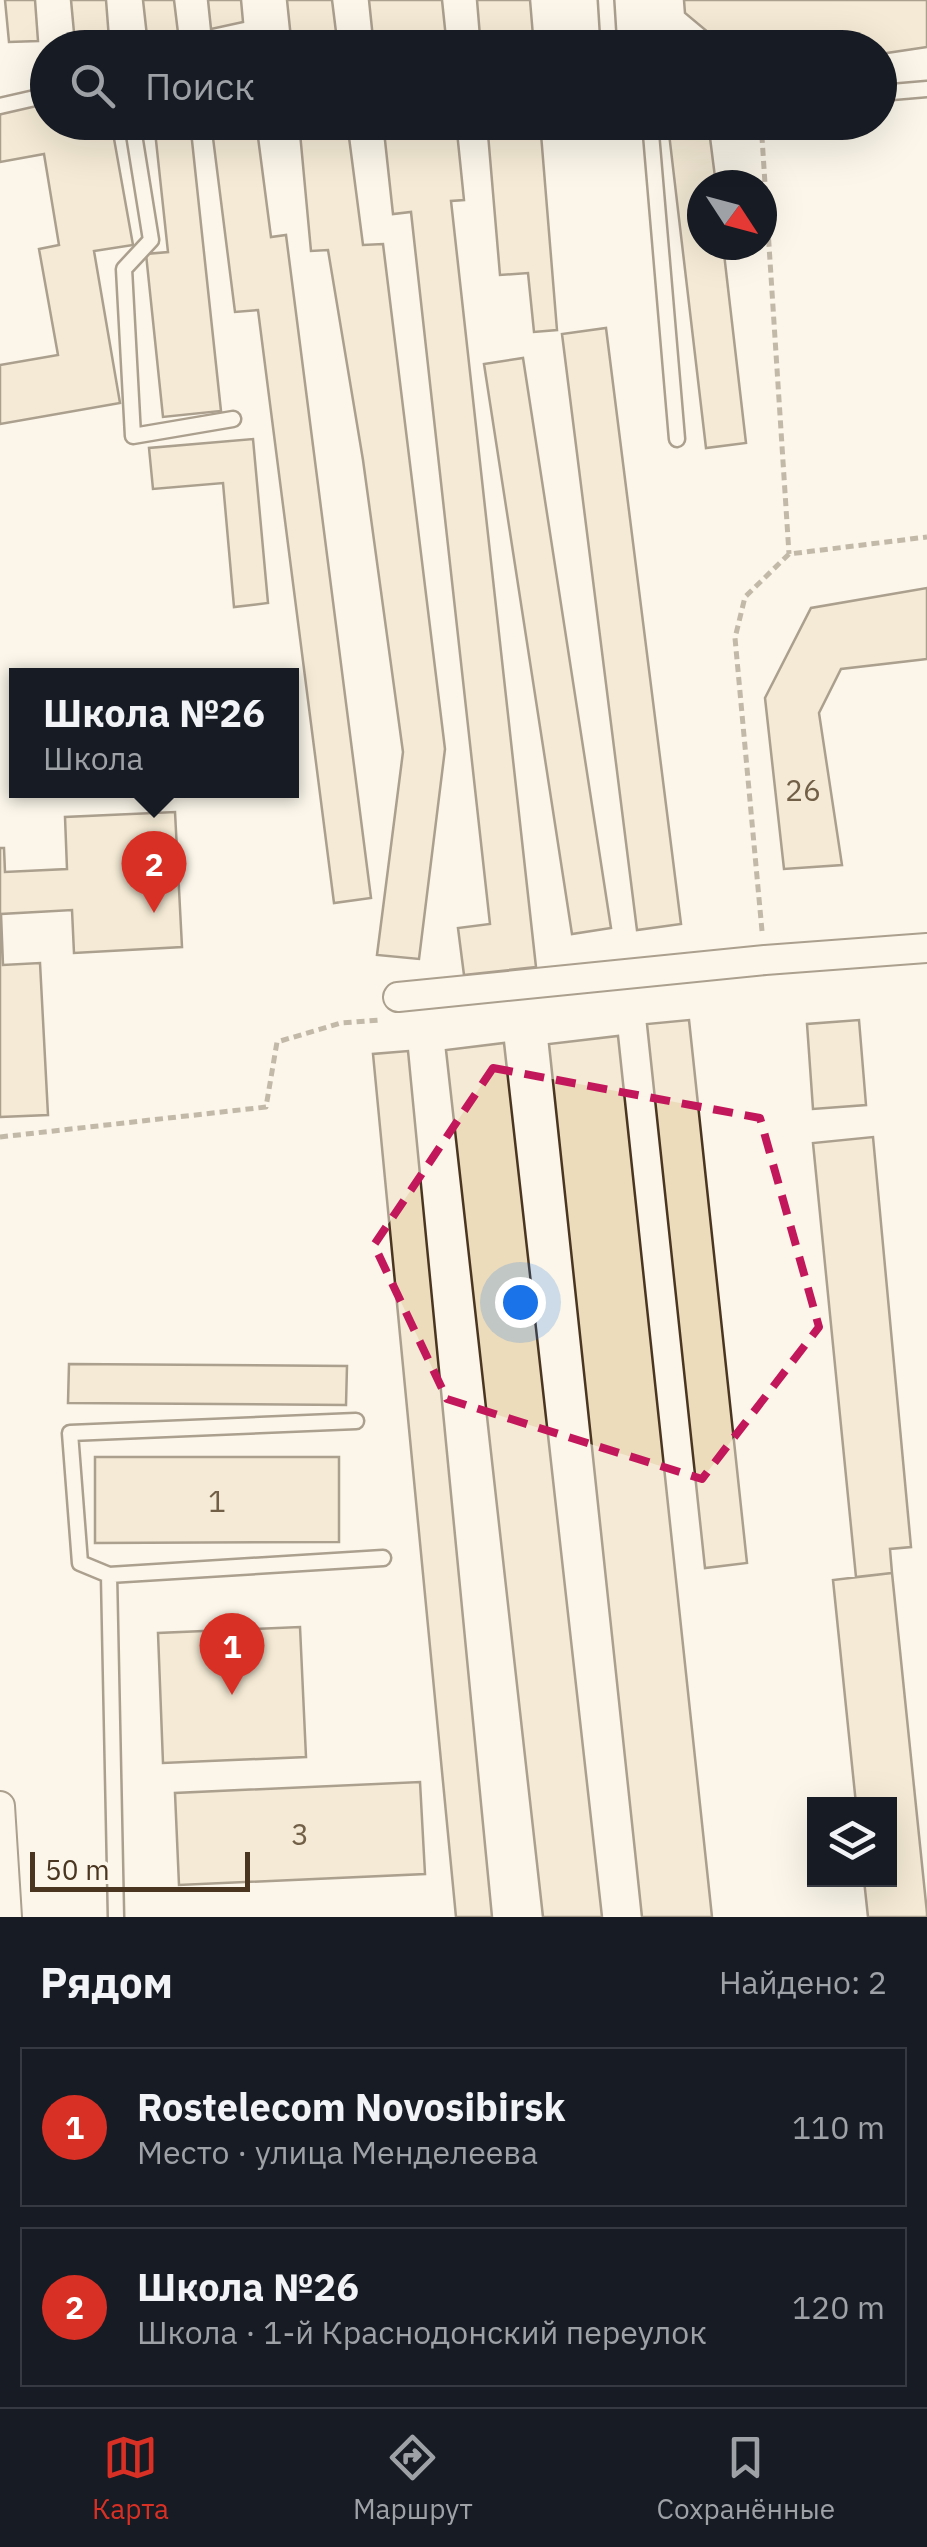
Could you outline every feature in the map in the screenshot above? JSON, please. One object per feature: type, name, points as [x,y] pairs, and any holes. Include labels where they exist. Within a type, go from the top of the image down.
[{"type":"street","points":[[398,997],[927,948]]},
{"type":"street","points":[[0,1806],[7,1917]]},
{"type":"lane","points":[[606,0],[608,30]]},
{"type":"lane","points":[[897,91],[927,88]]},
{"type":"lane","points":[[0,106],[30,99]]},
{"type":"lane","points":[[135,140],[151,240],[124,269],[133,436],[233,419]]},
{"type":"lane","points":[[652,140],[677,439]]},
{"type":"lane","points":[[356,1421],[70,1433],[80,1564],[108,1575],[383,1558]]},
{"type":"lane","points":[[108,1575],[116,1917]]},
{"type":"path","points":[[762,140],[789,554]]},
{"type":"path","points":[[765,960],[735,638],[745,596],[789,554],[927,537]]},
{"type":"path","points":[[0,1137],[266,1107],[277,1042],[341,1023]]},
{"type":"highlighted area","points":[[493,1068],[760,1118],[819,1327],[702,1479],[447,1399],[374,1245]]},
{"type":"building","points":[[5,0],[35,0],[37,30],[30,30],[30,41],[9,42]]},
{"type":"building","points":[[71,0],[106,0],[108,30],[74,30]]},
{"type":"building","points":[[143,0],[174,0],[178,30],[146,30]]},
{"type":"building","points":[[208,0],[241,0],[243,22],[211,29]]},
{"type":"building","points":[[287,0],[332,0],[336,30],[290,30]]},
{"type":"building","points":[[369,0],[442,0],[445,30],[372,30]]},
{"type":"building","points":[[477,0],[530,0],[532,30],[480,30]]},
{"type":"building","points":[[684,0],[927,0],[927,47],[897,51],[897,30],[705,30],[685,13]]},
{"type":"building","points":[[30,105],[30,140],[114,140],[133,245],[94,251],[120,403],[0,424],[0,365],[58,355],[39,249],[59,245],[44,154],[0,162],[0,111]]},
{"type":"building","points":[[156,140],[192,140],[221,411],[163,417],[146,254],[168,252]]},
{"type":"building","points":[[213,140],[258,140],[271,237],[286,235],[371,898],[334,903],[258,310],[235,312]]},
{"type":"building","points":[[301,140],[349,140],[363,245],[383,244],[445,749],[419,959],[377,955],[403,752],[363,460],[328,250],[311,251]]},
{"type":"building","points":[[385,140],[458,140],[464,200],[451,201],[536,967],[464,975],[458,928],[490,924],[411,212],[393,214]]},
{"type":"building","points":[[489,140],[541,140],[557,330],[534,332],[528,273],[500,275]]},
{"type":"building","points":[[670,140],[710,140],[714,170],[687,170],[687,260],[725,260],[746,443],[706,448]]},
{"type":"building","points":[[606,328],[681,924],[637,930],[562,334]]},
{"type":"building","points":[[523,358],[611,928],[572,934],[484,364]]},
{"type":"building","points":[[253,439],[268,603],[234,607],[223,483],[153,489],[149,448]]},
{"type":"building","points":[[927,588],[927,659],[841,669],[819,713],[842,865],[784,869],[765,698],[811,608]]},
{"type":"building","points":[[175,812],[182,947],[74,953],[72,910],[1,914],[3,965],[40,963],[48,1115],[0,1117],[0,848],[4,848],[5,872],[67,869],[65,817]]},
{"type":"building","points":[[689,1020],[747,1563],[705,1568],[647,1024]]},
{"type":"building","points":[[859,1020],[866,1105],[813,1109],[807,1024]]},
{"type":"building","points":[[618,1036],[712,1917],[642,1917],[549,1044]]},
{"type":"building","points":[[504,1043],[602,1917],[543,1917],[446,1050]]},
{"type":"building","points":[[408,1051],[492,1917],[456,1917],[373,1054]]},
{"type":"building","points":[[873,1137],[911,1547],[890,1549],[892,1573],[856,1577],[813,1143]]},
{"type":"building","points":[[69,1364],[347,1366],[346,1405],[68,1403]]},
{"type":"building","points":[[95,1457],[339,1457],[339,1542],[95,1543]]},
{"type":"building","points":[[892,1573],[927,1917],[868,1917],[865,1887],[897,1887],[897,1797],[855,1797],[833,1580]]},
{"type":"building","points":[[300,1627],[306,1757],[163,1763],[158,1633]]},
{"type":"building","points":[[420,1782],[425,1874],[179,1885],[175,1793]]},
{"type":"place","name":"Школа №26","points":[[154,913]]},
{"type":"place","name":"Rostelecom Novosibirsk","points":[[232,1695]]}]
